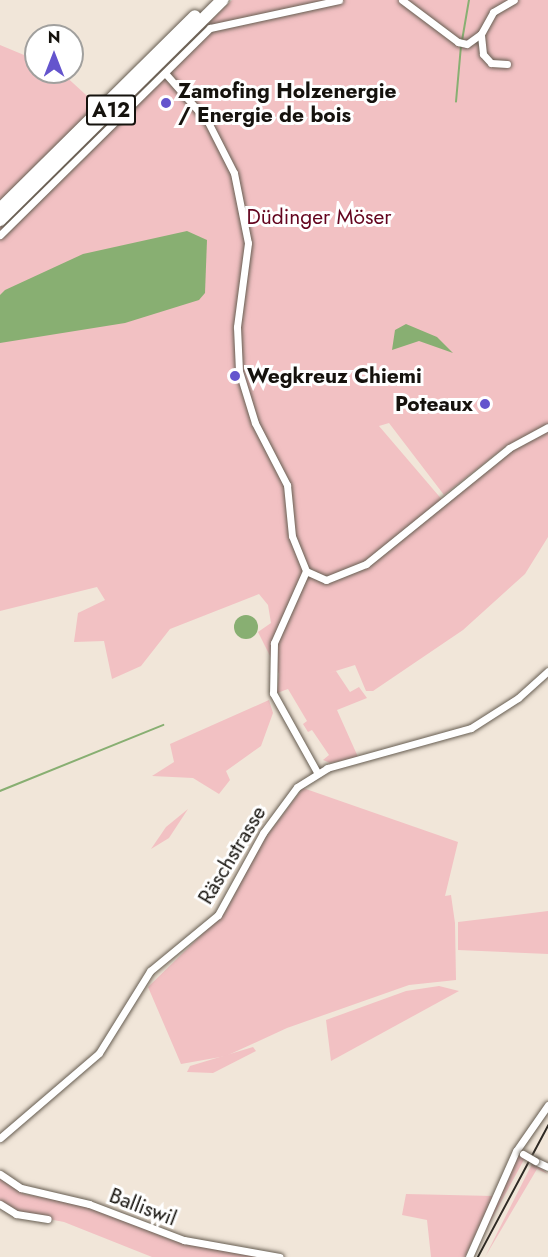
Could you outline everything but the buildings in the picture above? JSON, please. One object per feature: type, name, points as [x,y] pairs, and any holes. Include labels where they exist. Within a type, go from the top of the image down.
[{"type":"highway","name":"A12","points":[[0,208],[210,0]]},
{"type":"highway","name":"A12","points":[[0,220],[222,0]]},
{"type":"street","points":[[0,235],[215,25],[339,0]]},
{"type":"street","points":[[402,0],[458,42],[467,44],[483,54],[491,63],[507,64]]},
{"type":"street","points":[[467,44],[481,34],[493,12],[514,0]]},
{"type":"street","points":[[481,34],[483,54]]},
{"type":"street","points":[[165,73],[208,122],[234,172],[248,243],[237,327],[239,371],[255,423],[287,485],[292,536],[306,571],[274,643],[273,693],[317,772]]},
{"type":"street","points":[[306,571],[330,579],[366,564],[509,448],[548,427]]},
{"type":"street","name":"Räschstrasse","points":[[0,1138],[99,1053],[141,981],[218,915],[269,823],[297,787],[317,772],[471,728],[518,698],[548,671]]},
{"type":"street","points":[[469,1257],[519,1153],[548,1105]]},
{"type":"street","points":[[519,1153],[548,1167]]},
{"type":"street","name":"Balliswil","points":[[0,1174],[21,1188],[89,1204],[184,1240],[279,1257]]},
{"type":"street","points":[[0,1204],[19,1215],[48,1219]]},
{"type":"green space","name":"Düdinger Möser","points":[[232,0],[548,0],[548,424],[505,447],[444,495],[389,423],[379,426],[444,502],[509,450],[548,430],[548,537],[525,574],[463,630],[373,691],[366,691],[355,665],[326,674],[336,671],[350,692],[359,687],[367,698],[337,710],[358,757],[330,763],[323,760],[329,755],[312,730],[308,732],[303,724],[307,721],[288,689],[277,693],[279,674],[258,632],[271,623],[268,605],[259,594],[170,629],[141,666],[112,679],[104,641],[74,642],[78,613],[105,600],[97,587],[0,611],[0,45],[24,55],[24,84],[74,84],[110,117]]},
{"type":"green space","points":[[269,700],[273,713],[261,746],[226,771],[230,780],[219,794],[193,778],[152,776],[174,762],[170,744]]},
{"type":"green space","points":[[303,788],[458,842],[445,896],[451,895],[455,923],[456,980],[409,985],[287,1028],[226,1056],[181,1064],[148,987],[225,912],[262,842]]},
{"type":"green space","points":[[188,809],[169,838],[151,849],[166,827]]},
{"type":"green space","points":[[548,911],[548,954],[458,950],[458,922]]},
{"type":"green space","points":[[439,986],[459,991],[331,1061],[326,1020],[406,991]]},
{"type":"green space","points":[[253,1047],[256,1051],[213,1073],[187,1072],[190,1066]]},
{"type":"green space","points":[[518,1155],[526,1156],[471,1257]]},
{"type":"green space","points":[[533,1162],[548,1174],[537,1169],[485,1257]]},
{"type":"green space","points":[[0,1177],[24,1194],[90,1206],[174,1241],[266,1257],[152,1257],[64,1222],[18,1213],[0,1202]]},
{"type":"green space","points":[[406,1194],[493,1196],[465,1257],[431,1257],[427,1220],[402,1215]]},
{"type":"shaded area","points":[[187,231],[207,240],[205,293],[199,300],[125,323],[0,343],[0,295],[5,290],[83,254]]},
{"type":"shaded area","points":[[406,324],[437,337],[453,353],[419,341],[392,350],[395,330]]},
{"type":"shaded area","points":[[246,615],[255,618],[258,627],[255,636],[246,639],[237,636],[234,627],[237,618]]},
{"type":"waterway","points":[[462,41],[469,0]]},
{"type":"waterway","points":[[456,102],[461,46]]},
{"type":"waterway","points":[[0,791],[163,725]]},
{"type":"railway","points":[[478,1257],[548,1126]]},
{"type":"place","name":"Zamofing Holzenergie / Energie de bois","points":[[166,103]]},
{"type":"place","name":"Wegkreuz Chiemi","points":[[235,376]]},
{"type":"place","name":"Poteaux","points":[[485,404]]}]
